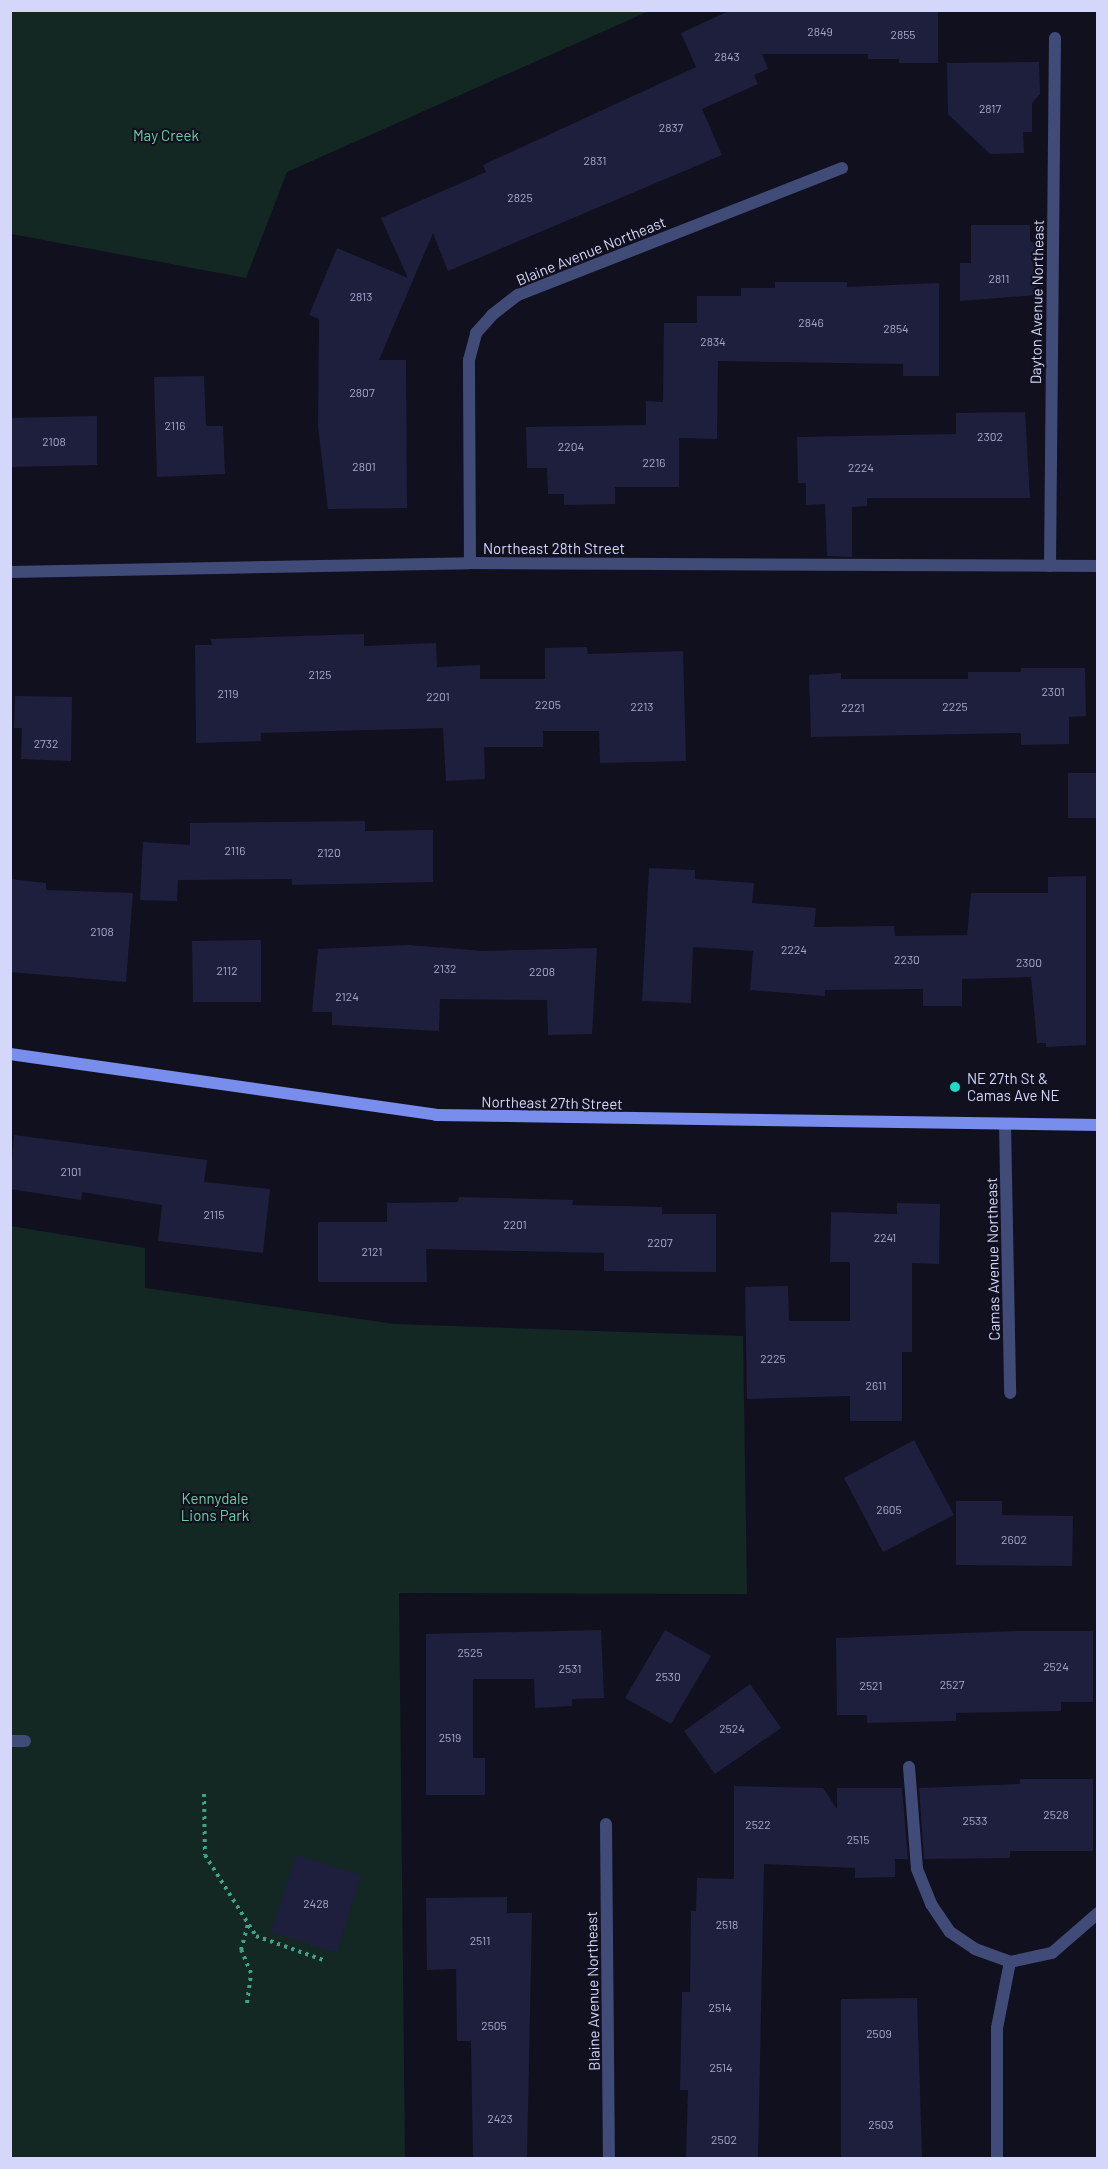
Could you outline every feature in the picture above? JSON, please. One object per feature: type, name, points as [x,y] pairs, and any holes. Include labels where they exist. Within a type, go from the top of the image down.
[{"type":"street","name":"Dayton Avenue Northeast","points":[[1050,566],[1054,38]]},
{"type":"street","name":"Blaine Avenue Northeast","points":[[470,563],[469,360],[476,333],[492,315],[518,295],[842,168]]},
{"type":"street","name":"Northeast 28th Street","points":[[10,572],[470,563],[1098,566]]},
{"type":"street","name":"Northeast 27th Street","points":[[10,1054],[436,1115],[1098,1125]]},
{"type":"street","name":"Camas Avenue Northeast","points":[[1005,1124],[1010,1393]]},
{"type":"street","points":[[10,1741],[25,1741]]},
{"type":"street","points":[[909,1767],[917,1869],[930,1904],[950,1932],[975,1949],[1010,1962],[1052,1953],[1098,1913]]},
{"type":"street","name":"Blaine Avenue Northeast","points":[[606,1824],[609,2158]]},
{"type":"street","points":[[997,2158],[997,2028],[1010,1962]]},
{"type":"path","points":[[204,1794],[205,1855],[256,1936],[326,1961]]},
{"type":"path","points":[[247,2003],[251,1973],[241,1950],[248,1923]]},
{"type":"green space","name":"May Creek","points":[[10,11],[649,11],[287,172],[246,278],[11,234]]},
{"type":"green space","name":"Kennydale Lions Park","points":[[10,1226],[145,1248],[145,1288],[395,1324],[743,1336],[747,1594],[399,1593],[405,2158],[11,2158]]},
{"type":"building","points":[[731,10],[938,10],[938,63],[899,63],[899,59],[868,59],[868,54],[762,54],[768,69],[754,75],[758,84],[702,109],[722,155],[448,271],[433,233],[379,360],[406,360],[407,508],[328,509],[318,427],[319,319],[309,315],[337,248],[408,278],[381,218],[486,172],[483,165],[696,67],[681,33]]},
{"type":"building","points":[[1039,62],[1040,94],[1032,103],[1032,132],[1023,132],[1024,153],[990,154],[948,114],[947,63]]},
{"type":"building","points":[[971,225],[1030,225],[1030,242],[1037,242],[1037,295],[960,301],[960,263],[971,263]]},
{"type":"building","points":[[775,282],[847,282],[847,287],[939,283],[939,376],[903,376],[903,364],[718,361],[717,439],[679,438],[679,487],[615,487],[615,504],[564,505],[564,494],[548,494],[547,468],[527,468],[526,427],[646,425],[646,401],[663,402],[664,323],[697,323],[697,296],[741,296],[741,288],[775,288]]},
{"type":"building","points":[[204,376],[206,426],[223,426],[225,474],[157,477],[154,377]]},
{"type":"building","points":[[1025,412],[1030,498],[867,498],[867,506],[852,507],[852,557],[827,556],[825,504],[806,505],[806,483],[798,483],[797,437],[956,434],[956,413]]},
{"type":"building","points":[[97,416],[97,465],[10,467],[10,418]]},
{"type":"building","points":[[364,634],[364,646],[436,643],[437,667],[480,665],[480,679],[545,679],[545,648],[587,647],[588,654],[683,651],[686,761],[600,763],[599,731],[543,731],[543,747],[484,747],[485,779],[446,781],[443,728],[261,733],[261,741],[196,743],[195,645],[212,645],[211,639]]},
{"type":"building","points":[[1021,668],[1085,668],[1086,716],[1069,717],[1069,744],[1021,745],[1021,733],[811,737],[809,675],[841,673],[841,679],[968,679],[968,672],[1021,672]]},
{"type":"building","points":[[15,696],[72,697],[71,761],[21,759],[22,728],[14,728]]},
{"type":"building","points":[[1068,773],[1098,773],[1098,818],[1068,818]]},
{"type":"building","points":[[365,821],[365,831],[433,830],[433,882],[292,885],[292,879],[178,880],[177,901],[140,900],[143,842],[190,845],[190,823]]},
{"type":"building","points":[[649,868],[695,870],[695,879],[754,883],[752,903],[816,908],[814,927],[894,926],[895,936],[967,935],[971,893],[1048,893],[1048,877],[1086,876],[1086,1045],[1046,1047],[1046,1043],[1037,1043],[1031,977],[962,979],[962,1006],[923,1006],[923,989],[825,990],[825,996],[750,990],[753,951],[693,947],[691,1003],[642,1001]]},
{"type":"building","points":[[10,879],[46,883],[46,890],[133,893],[126,982],[10,972]]},
{"type":"building","points":[[261,940],[261,1002],[193,1002],[192,941]]},
{"type":"building","points":[[409,945],[484,951],[597,948],[592,1034],[548,1035],[547,1000],[440,999],[439,1031],[332,1025],[332,1012],[312,1012],[318,949]]},
{"type":"building","points":[[14,1135],[207,1160],[204,1182],[270,1189],[263,1253],[158,1241],[162,1205],[82,1192],[81,1200],[10,1189]]},
{"type":"building","points":[[459,1197],[573,1200],[572,1205],[662,1207],[662,1214],[716,1214],[716,1272],[604,1271],[604,1253],[426,1249],[427,1282],[318,1282],[318,1222],[387,1222],[387,1203],[458,1202]]},
{"type":"building","points":[[897,1203],[940,1204],[939,1264],[912,1263],[912,1352],[902,1352],[902,1421],[850,1421],[850,1396],[747,1399],[745,1287],[788,1286],[789,1321],[850,1321],[850,1262],[830,1262],[831,1212],[897,1214]]},
{"type":"building","points":[[914,1440],[954,1515],[883,1552],[844,1478]]},
{"type":"building","points":[[956,1501],[1002,1501],[1002,1515],[1073,1516],[1072,1566],[956,1565]]},
{"type":"building","points":[[601,1630],[604,1698],[572,1699],[572,1706],[535,1708],[534,1679],[473,1679],[473,1758],[485,1758],[485,1795],[426,1795],[426,1634]]},
{"type":"building","points":[[665,1630],[711,1656],[671,1724],[625,1698]]},
{"type":"building","points":[[1019,1631],[1093,1631],[1093,1702],[1061,1702],[1061,1711],[956,1713],[956,1721],[867,1723],[867,1715],[837,1715],[836,1638]]},
{"type":"building","points":[[750,1684],[781,1728],[715,1774],[684,1731]]},
{"type":"building","points":[[1020,1779],[1093,1779],[1093,1851],[1010,1851],[1010,1858],[924,1859],[919,1788],[1020,1784]]},
{"type":"building","points":[[734,1786],[823,1788],[837,1809],[837,1788],[902,1788],[908,1859],[895,1859],[895,1877],[855,1878],[855,1868],[764,1864],[758,2158],[686,2158],[688,2090],[680,2090],[682,1992],[690,1992],[691,1911],[696,1911],[697,1878],[734,1879]]},
{"type":"building","points":[[296,1855],[361,1875],[337,1953],[271,1932]]},
{"type":"building","points":[[507,1897],[507,1913],[532,1913],[527,2158],[473,2158],[471,2041],[457,2041],[456,1969],[427,1970],[426,1898]]},
{"type":"building","points":[[917,1998],[922,2158],[841,2158],[841,1999]]},
{"type":"place","name":"NE 27th St & Camas Ave NE","points":[[955,1087]]}]
